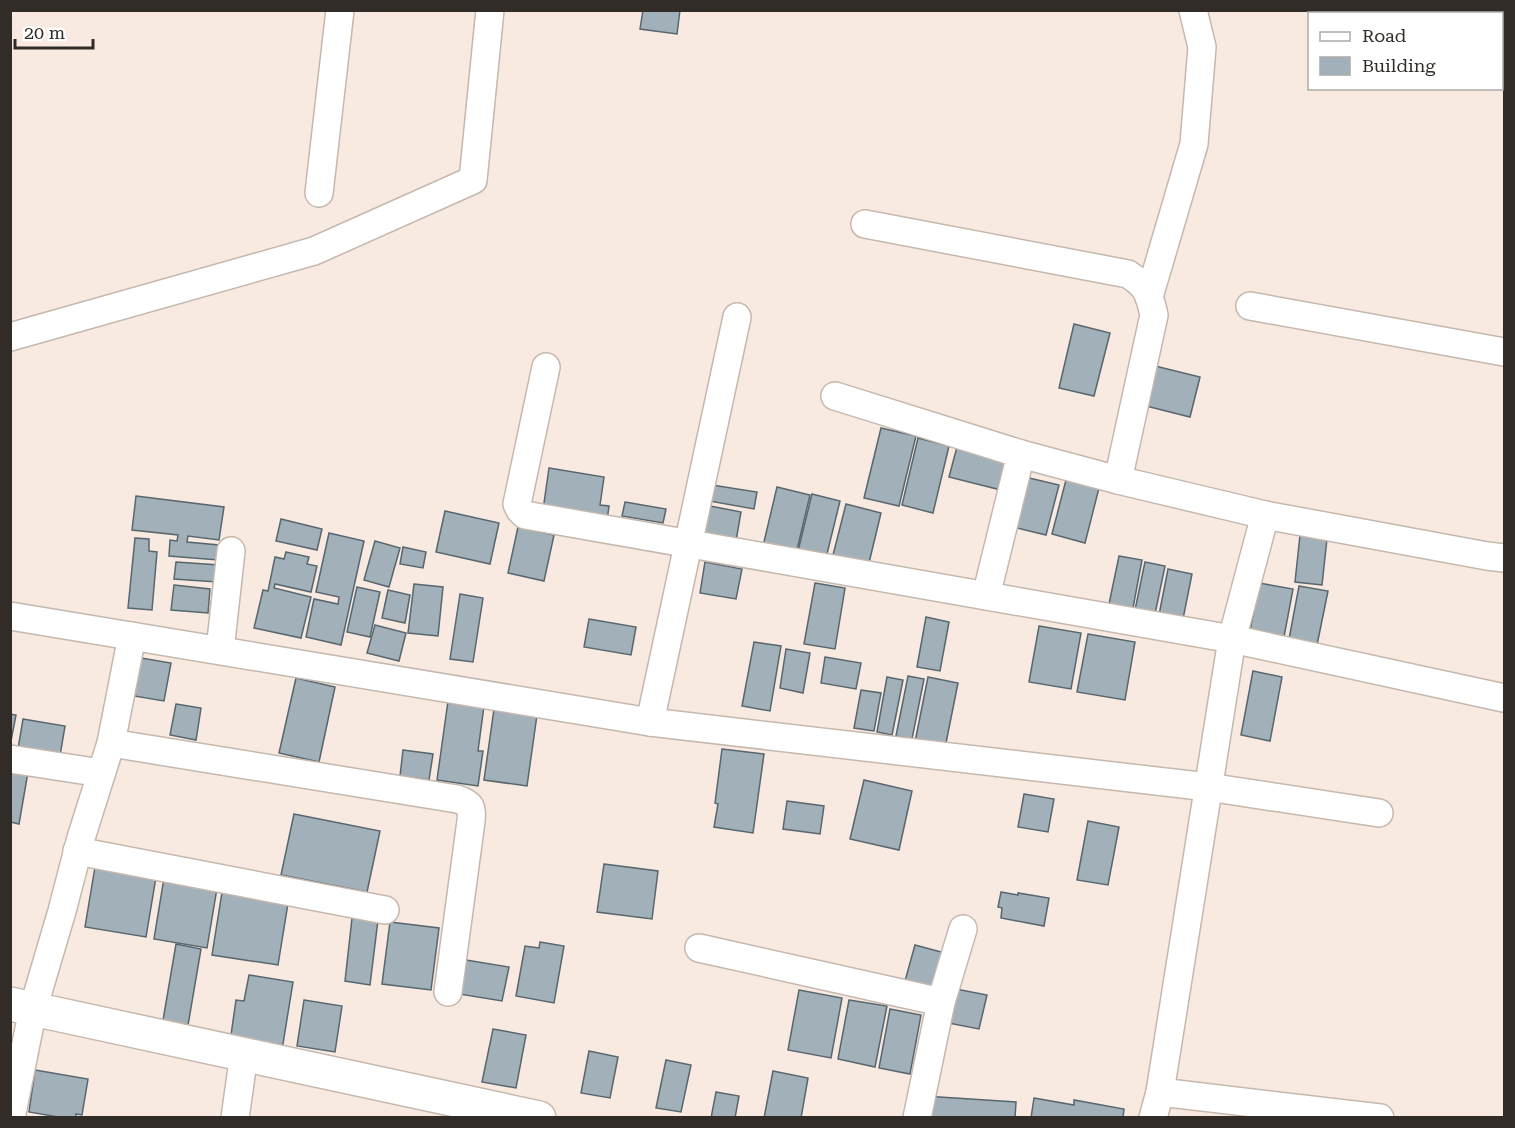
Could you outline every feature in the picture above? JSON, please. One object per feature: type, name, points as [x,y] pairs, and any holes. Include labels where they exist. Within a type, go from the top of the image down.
[{"type":"street","points":[[320,193],[340,10]]},
{"type":"street","points":[[10,338],[314,251],[473,180],[490,10]]},
{"type":"street","points":[[1149,297],[1194,144],[1202,47],[1193,10]]},
{"type":"street","points":[[865,224],[1128,274],[1141,283],[1149,297],[1154,315],[1118,480]]},
{"type":"street","points":[[1250,306],[1504,352]]},
{"type":"street","points":[[650,722],[737,317]]},
{"type":"street","points":[[546,367],[517,504],[525,515],[1232,639],[1504,698]]},
{"type":"street","points":[[835,396],[1021,454],[1118,480],[1265,515],[1504,558]]},
{"type":"street","points":[[986,596],[1021,454]]},
{"type":"street","points":[[1265,515],[1232,639],[1157,1105],[1380,1118]]},
{"type":"street","points":[[220,650],[231,551]]},
{"type":"street","points":[[10,616],[650,722],[1208,787],[1379,813]]},
{"type":"street","points":[[11,1118],[22,1006],[65,900],[111,743],[132,636]]},
{"type":"street","points":[[111,743],[457,799],[468,804],[472,809],[471,821],[448,992]]},
{"type":"street","points":[[10,759],[102,773]]},
{"type":"street","points":[[75,861],[385,910]]},
{"type":"street","points":[[917,1118],[941,1002],[963,929]]},
{"type":"street","points":[[699,948],[941,1002]]},
{"type":"street","points":[[22,1006],[539,1118]]},
{"type":"street","points":[[235,1118],[244,1054]]},
{"type":"building","points":[[643,10],[680,10],[677,34],[640,29]]},
{"type":"building","points":[[1074,324],[1110,333],[1094,396],[1059,388]]},
{"type":"building","points":[[1147,364],[1200,377],[1190,417],[1138,404]]},
{"type":"building","points":[[881,428],[916,436],[899,506],[864,498]]},
{"type":"building","points":[[918,438],[949,446],[933,513],[902,505]]},
{"type":"building","points":[[957,447],[1009,459],[1001,490],[949,477]]},
{"type":"building","points":[[549,468],[604,477],[600,505],[609,506],[607,521],[543,510]]},
{"type":"building","points":[[1025,477],[1059,485],[1046,535],[1013,527]]},
{"type":"building","points":[[1066,480],[1099,488],[1085,543],[1052,534]]},
{"type":"building","points":[[712,485],[757,492],[754,509],[709,501]]},
{"type":"building","points":[[777,487],[810,495],[796,554],[763,546]]},
{"type":"building","points":[[812,494],[840,501],[825,562],[797,555]]},
{"type":"building","points":[[136,496],[224,507],[219,540],[188,536],[187,542],[219,545],[218,560],[169,556],[170,540],[177,541],[178,535],[132,530]]},
{"type":"building","points":[[625,502],[666,509],[663,523],[622,516]]},
{"type":"building","points":[[846,504],[881,513],[868,567],[832,559]]},
{"type":"building","points":[[705,505],[741,512],[736,541],[700,535]]},
{"type":"building","points":[[445,511],[499,523],[490,564],[436,552]]},
{"type":"building","points":[[281,519],[322,529],[317,550],[276,541]]},
{"type":"building","points":[[518,527],[554,535],[544,581],[508,573]]},
{"type":"building","points":[[329,533],[364,541],[341,645],[306,637],[314,599],[338,604],[339,597],[316,592]]},
{"type":"building","points":[[1300,535],[1327,539],[1322,585],[1295,582]]},
{"type":"building","points":[[135,538],[149,539],[149,551],[157,552],[152,610],[128,608]]},
{"type":"building","points":[[375,541],[400,548],[389,587],[364,580]]},
{"type":"building","points":[[403,547],[426,552],[423,568],[400,564]]},
{"type":"building","points":[[286,552],[309,557],[307,564],[317,566],[311,592],[275,584],[274,588],[311,597],[301,638],[254,628],[263,590],[268,591],[275,557],[284,559]]},
{"type":"building","points":[[1119,556],[1142,560],[1133,608],[1109,604]]},
{"type":"building","points":[[176,562],[219,565],[217,582],[174,579]]},
{"type":"building","points":[[705,562],[742,569],[736,599],[700,593]]},
{"type":"building","points":[[1145,562],[1165,566],[1155,614],[1135,610]]},
{"type":"building","points":[[1168,569],[1192,574],[1183,619],[1159,615]]},
{"type":"building","points":[[815,583],[845,588],[835,649],[804,644]]},
{"type":"building","points":[[1259,583],[1293,589],[1284,637],[1250,631]]},
{"type":"building","points":[[414,584],[443,587],[438,636],[408,633]]},
{"type":"building","points":[[174,585],[210,589],[208,613],[171,610]]},
{"type":"building","points":[[1299,586],[1328,591],[1317,645],[1289,639]]},
{"type":"building","points":[[357,587],[380,592],[370,637],[347,632]]},
{"type":"building","points":[[388,590],[410,595],[405,623],[382,618]]},
{"type":"building","points":[[460,594],[483,598],[473,662],[450,659]]},
{"type":"building","points":[[926,617],[949,622],[940,671],[917,667]]},
{"type":"building","points":[[589,619],[636,627],[631,655],[584,647]]},
{"type":"building","points":[[375,625],[406,633],[399,661],[367,653]]},
{"type":"building","points":[[1039,626],[1081,633],[1071,689],[1029,682]]},
{"type":"building","points":[[1088,634],[1135,642],[1125,700],[1077,692]]},
{"type":"building","points":[[754,642],[781,646],[770,711],[742,706]]},
{"type":"building","points":[[786,649],[810,653],[803,693],[780,688]]},
{"type":"building","points":[[825,657],[861,663],[856,689],[821,683]]},
{"type":"building","points":[[141,658],[171,663],[164,701],[134,696]]},
{"type":"building","points":[[1253,671],[1282,677],[1270,741],[1241,735]]},
{"type":"building","points":[[908,676],[924,679],[912,739],[896,736]]},
{"type":"building","points":[[887,677],[903,680],[892,735],[877,732]]},
{"type":"building","points":[[928,677],[958,683],[945,748],[915,742]]},
{"type":"building","points":[[296,678],[335,687],[319,762],[279,753]]},
{"type":"building","points":[[861,690],[881,693],[874,731],[854,728]]},
{"type":"building","points":[[448,701],[484,706],[478,751],[483,751],[478,786],[437,780]]},
{"type":"building","points":[[176,704],[201,708],[196,740],[170,735]]},
{"type":"building","points":[[494,709],[537,715],[527,786],[484,780]]},
{"type":"building","points":[[10,714],[16,715],[10,746]]},
{"type":"building","points":[[23,719],[65,726],[60,756],[18,749]]},
{"type":"building","points":[[722,749],[764,754],[753,833],[714,827]]},
{"type":"building","points":[[403,750],[433,754],[429,780],[400,776]]},
{"type":"building","points":[[10,769],[28,772],[19,824],[10,822]]},
{"type":"building","points":[[864,780],[912,791],[899,850],[850,839]]},
{"type":"building","points":[[1024,794],[1054,799],[1048,832],[1018,827]]},
{"type":"building","points":[[787,801],[824,806],[820,834],[783,829]]},
{"type":"building","points":[[294,814],[380,831],[367,892],[281,875]]},
{"type":"building","points":[[1088,821],[1119,827],[1108,885],[1077,880]]},
{"type":"building","points":[[96,861],[157,871],[146,937],[85,927]]},
{"type":"building","points":[[604,864],[658,871],[652,919],[597,912]]},
{"type":"building","points":[[165,872],[218,882],[207,948],[154,939]]},
{"type":"building","points":[[223,886],[289,897],[278,965],[212,955]]},
{"type":"building","points":[[1001,892],[1049,898],[1044,926],[1001,918],[1002,908],[998,907]]},
{"type":"building","points":[[353,909],[379,912],[370,985],[345,981]]},
{"type":"building","points":[[390,922],[439,928],[431,990],[382,984]]},
{"type":"building","points":[[540,942],[564,946],[554,1003],[516,996],[525,946],[539,948]]},
{"type":"building","points":[[176,944],[201,949],[186,1037],[161,1032]]},
{"type":"building","points":[[915,945],[945,953],[934,989],[905,981]]},
{"type":"building","points":[[466,960],[509,967],[502,1001],[459,994]]},
{"type":"building","points":[[249,975],[293,982],[282,1050],[230,1042],[236,1000],[244,1001]]},
{"type":"building","points":[[956,989],[987,995],[979,1029],[948,1023]]},
{"type":"building","points":[[799,990],[842,998],[831,1058],[788,1050]]},
{"type":"building","points":[[304,1000],[342,1006],[335,1052],[297,1046]]},
{"type":"building","points":[[849,1000],[887,1006],[875,1067],[838,1059]]},
{"type":"building","points":[[890,1009],[921,1015],[910,1074],[879,1068]]},
{"type":"building","points":[[493,1029],[526,1035],[516,1088],[482,1082]]},
{"type":"building","points":[[589,1051],[618,1057],[610,1098],[581,1093]]},
{"type":"building","points":[[666,1060],[691,1065],[681,1112],[656,1108]]},
{"type":"building","points":[[35,1070],[88,1079],[82,1115],[76,1114],[76,1118],[64,1118],[29,1112]]},
{"type":"building","points":[[773,1071],[808,1078],[801,1118],[764,1118]]},
{"type":"building","points":[[716,1092],[739,1096],[735,1118],[711,1118]]},
{"type":"building","points":[[924,1096],[1016,1102],[1015,1118],[923,1118]]},
{"type":"building","points":[[1034,1098],[1074,1105],[1074,1100],[1124,1109],[1123,1118],[1031,1118]]}]
